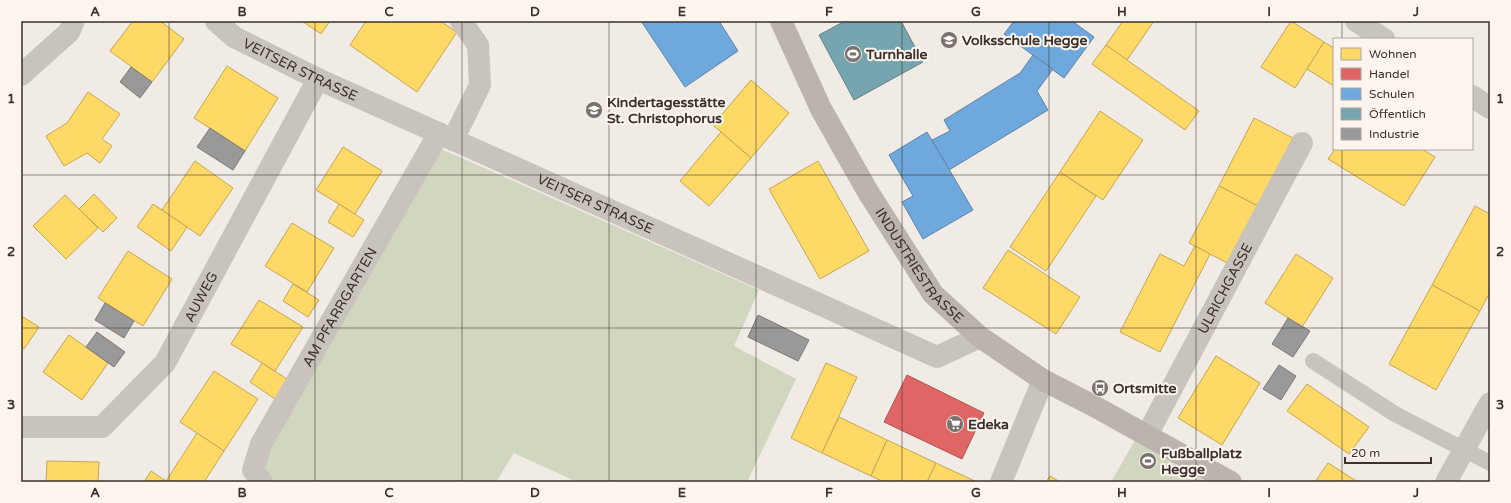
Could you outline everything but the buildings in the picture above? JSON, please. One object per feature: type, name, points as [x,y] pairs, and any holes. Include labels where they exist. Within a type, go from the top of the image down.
[{"type":"street","points":[[21,75],[69,32],[74,21]]},
{"type":"street","name":"VEITSER STRASSE","points":[[216,21],[234,37],[318,80],[937,357],[980,337]]},
{"type":"street","points":[[446,136],[480,85],[478,45],[461,21]]},
{"type":"street","name":"INDUSTRIESTRASSE","points":[[781,21],[821,109],[868,192],[933,294],[980,337],[1043,380],[1148,435],[1231,482]]},
{"type":"street","points":[[1356,21],[1382,38]]},
{"type":"street","name":"AUWEG","points":[[21,427],[102,427],[165,363],[318,80]]},
{"type":"street","points":[[1473,97],[1490,108]]},
{"type":"street","name":"AM PFARRGARTEN","points":[[262,482],[253,470],[261,444],[446,136]]},
{"type":"street","name":"ULRICHGASSE","points":[[1148,435],[1302,143]]},
{"type":"street","points":[[1001,482],[1043,380]]},
{"type":"street","points":[[1446,482],[1490,403]]},
{"type":"lane","points":[[1313,361],[1395,414],[1490,463]]},
{"type":"green space","points":[[439,148],[759,290],[734,346],[796,379],[747,482],[577,482],[514,453],[496,482],[277,482],[271,477],[263,467],[266,447]]},
{"type":"green space","name":"Fußballplatz Hegge","points":[[1135,440],[1211,482],[1111,482]]},
{"type":"place","name":"Volksschule Hegge","points":[[949,40]]},
{"type":"place","name":"Turnhalle","points":[[853,54]]},
{"type":"place","name":"Kindertagesstätte St. Christophorus","points":[[594,110]]},
{"type":"place","name":"Ortsmitte","points":[[1100,388]]},
{"type":"place","name":"Edeka","points":[[955,424]]},
{"type":"place","name":"Fußballplatz Hegge","points":[[1148,461]]}]
